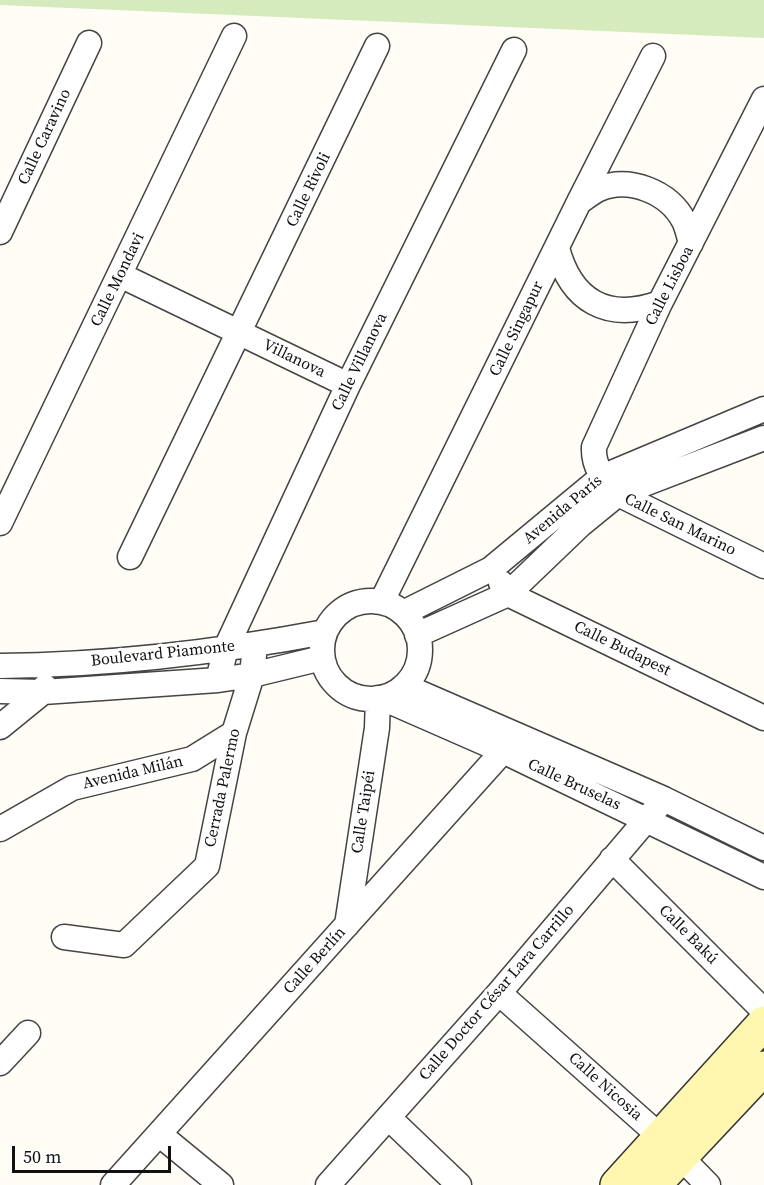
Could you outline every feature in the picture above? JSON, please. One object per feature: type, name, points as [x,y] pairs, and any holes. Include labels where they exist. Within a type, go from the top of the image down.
[{"type":"main road","points":[[654,1185],[671,1148],[764,1023]]},
{"type":"main road","points":[[617,1185],[671,1148],[764,1068]]},
{"type":"street","name":"Calle Mondavi","points":[[0,523],[234,36]]},
{"type":"street","name":"Calle Caravino","points":[[0,232],[89,43]]},
{"type":"street","name":"Calle Rivoli","points":[[130,557],[378,46]]},
{"type":"street","name":"Calle Villanova","points":[[218,680],[226,648],[348,385],[514,50]]},
{"type":"street","name":"Calle Singapur","points":[[382,602],[653,57]]},
{"type":"street","name":"Calle Lisboa","points":[[602,477],[593,459],[594,447],[660,303],[764,99]]},
{"type":"street","points":[[579,202],[599,189],[623,184],[647,189],[668,201],[683,220],[691,243]]},
{"type":"street","points":[[557,248],[562,267],[572,284],[586,298],[603,307],[622,311],[642,310],[660,303]]},
{"type":"street","points":[[120,275],[240,333]]},
{"type":"street","name":"Villanova","points":[[240,333],[348,385]]},
{"type":"street","name":"Avenida París","points":[[403,613],[491,569],[602,477],[764,409]]},
{"type":"street","name":"Avenida París","points":[[417,635],[508,594],[580,525],[618,494],[764,438]]},
{"type":"street","name":"Calle San Marino","points":[[602,477],[618,494],[764,566]]},
{"type":"street","name":"Calle Budapest","points":[[491,569],[508,594],[764,718]]},
{"type":"street","points":[[368,600],[382,602],[403,613],[412,623],[420,649],[413,675],[404,686],[394,694],[366,699],[350,695],[337,686],[327,674],[322,658],[325,632],[332,620],[348,606],[368,600]]},
{"type":"street","name":"Boulevard Piamonte","points":[[0,666],[55,665],[255,645],[325,632]]},
{"type":"street","name":"Cerrada Palermo","points":[[64,937],[124,945],[207,866],[234,733],[252,675],[255,645]]},
{"type":"street","name":"Boulevard Piamonte","points":[[0,691],[43,692],[218,680],[252,675],[322,658]]},
{"type":"street","points":[[0,727],[43,692],[55,665]]},
{"type":"street","name":"Calle Bruselas","points":[[404,686],[508,743]]},
{"type":"street","name":"Calle Bruselas","points":[[380,698],[508,743],[596,782],[664,799],[764,848]]},
{"type":"street","name":"Calle Taipéi","points":[[347,925],[380,698]]},
{"type":"street","name":"Avenida Milán","points":[[0,830],[72,788],[192,759],[234,733]]},
{"type":"street","name":"Calle Berlín","points":[[113,1185],[508,743]]},
{"type":"street","name":"Calle Bruselas","points":[[596,782],[645,819],[764,877]]},
{"type":"street","name":"Calle Doctor César Lara Carrillo","points":[[328,1185],[499,993],[664,799]]},
{"type":"street","name":"Calle Bakú","points":[[612,859],[764,1011]]},
{"type":"street","name":"Calle Nicosia","points":[[499,993],[671,1148],[708,1185]]},
{"type":"street","points":[[0,1063],[28,1034]]},
{"type":"street","points":[[389,1118],[459,1185]]},
{"type":"street","points":[[159,1134],[221,1185]]},
{"type":"green space","points":[[0,0],[764,0],[764,38],[0,5]]}]
